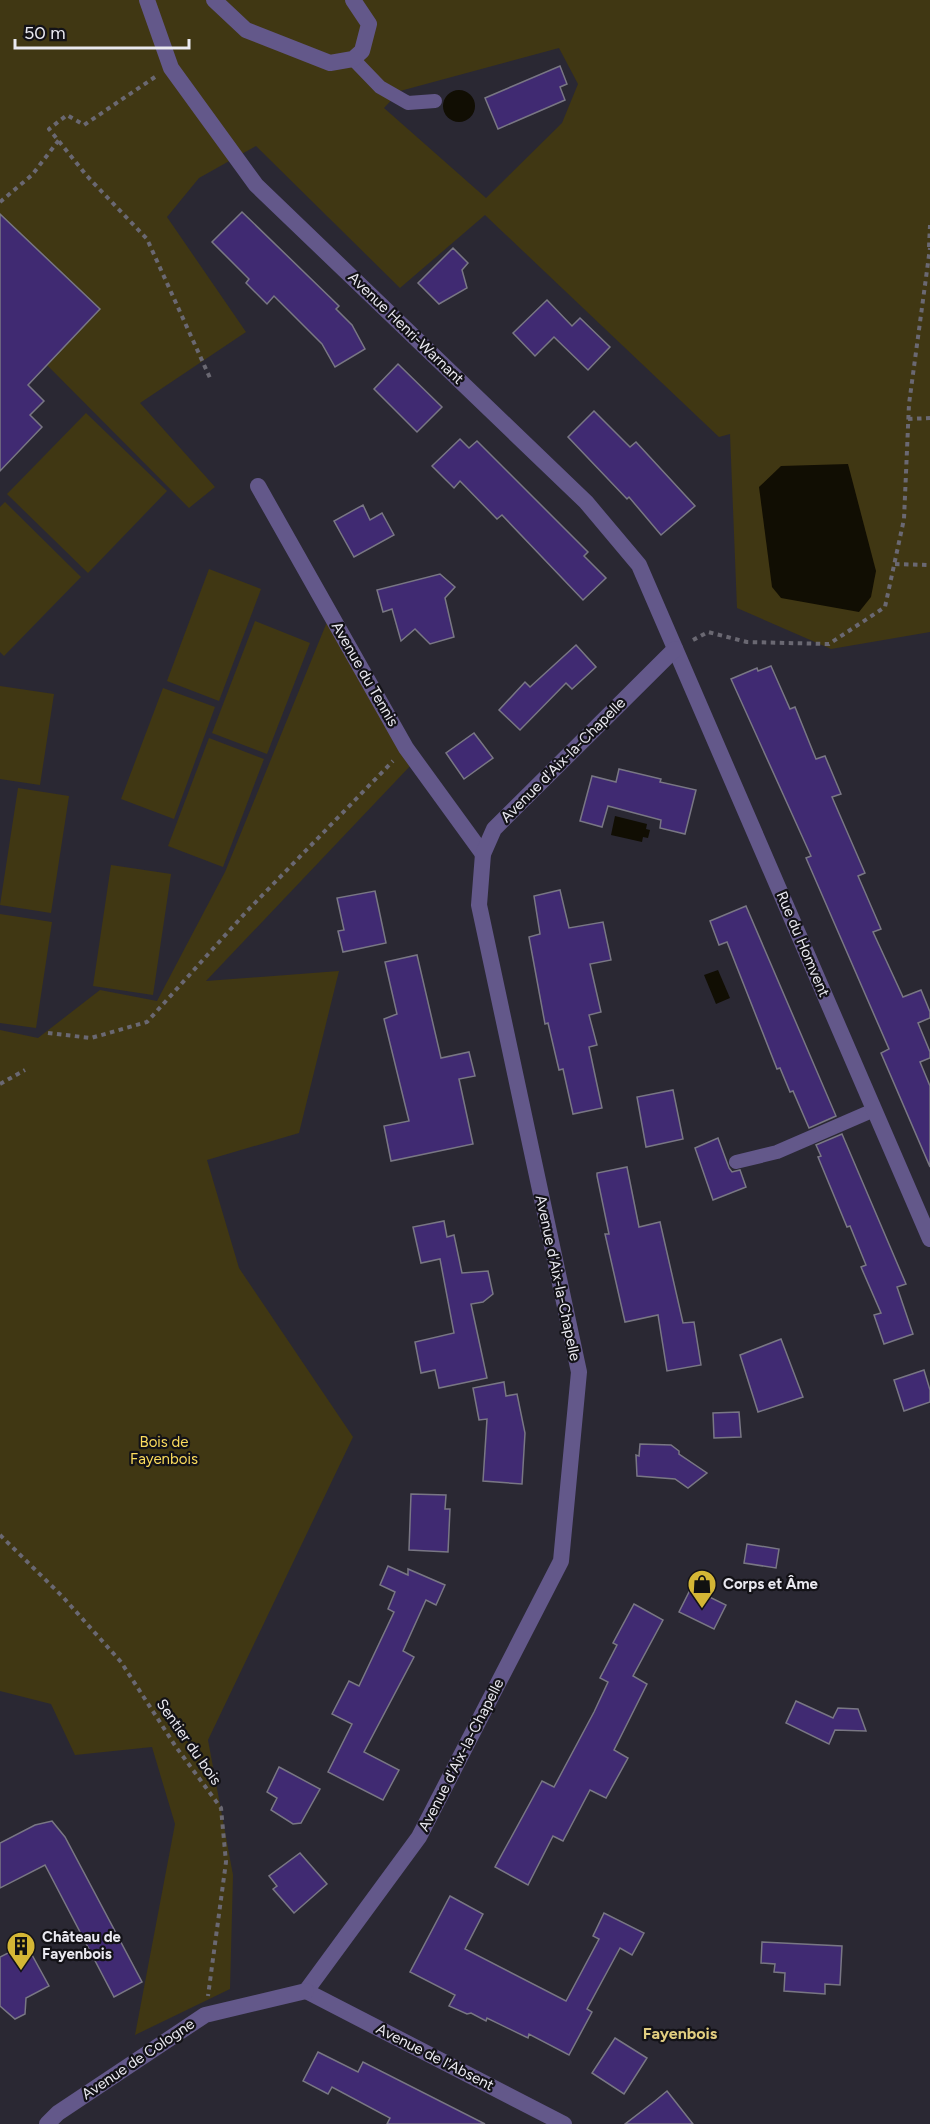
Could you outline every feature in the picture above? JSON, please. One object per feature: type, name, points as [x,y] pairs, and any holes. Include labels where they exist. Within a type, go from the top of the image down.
[{"type":"street","name":"Avenue Henri-Warnant","points":[[147,0],[171,68],[256,185],[586,502],[639,565],[675,649]]},
{"type":"street","points":[[214,0],[246,30],[330,63],[353,59],[362,51],[369,24],[353,0]]},
{"type":"street","name":"Avenue du Tennis","points":[[258,486],[406,748],[483,854]]},
{"type":"street","name":"Avenue d'Aix-la-Chapelle","points":[[306,1991],[419,1837],[561,1561],[579,1372],[478,905],[483,854],[494,829],[675,649]]},
{"type":"street","name":"Rue du Homvent","points":[[675,649],[930,1239]]},
{"type":"street","name":"Avenue de Cologne","points":[[56,2120],[205,2015],[306,1991]]},
{"type":"street","name":"Avenue de l'Absent","points":[[306,1991],[564,2124]]},
{"type":"lane","points":[[353,59],[381,87],[408,103],[435,102]]},
{"type":"lane","points":[[736,1162],[777,1152],[874,1110]]},
{"type":"path","points":[[171,68],[84,125],[67,115],[49,129],[87,176],[147,239],[210,378]]},
{"type":"path","points":[[0,202],[32,175],[58,140]]},
{"type":"path","points":[[675,649],[708,632],[747,642],[829,645],[885,607],[904,519],[908,419],[930,225]]},
{"type":"path","points":[[908,419],[930,418]]},
{"type":"path","points":[[894,564],[930,565]]},
{"type":"path","points":[[48,1033],[91,1038],[147,1023],[247,911],[406,748]]},
{"type":"path","points":[[0,1084],[25,1070]]},
{"type":"path","name":"Sentier du bois","points":[[0,1535],[62,1596],[120,1662],[176,1747],[222,1808],[226,1862],[205,2015]]},
{"type":"green space","points":[[0,0],[930,0],[930,632],[831,649],[737,608],[730,434],[719,437],[485,215],[400,288],[256,146],[199,178],[167,217],[246,332],[140,403],[215,487],[189,508],[47,365],[100,309],[8,222],[0,230]],"holes":[[[559,48],[578,84],[562,123],[486,198],[384,108],[400,91]]]},
{"type":"green space","points":[[86,413],[167,491],[88,573],[7,494]]},
{"type":"green space","points":[[5,502],[81,577],[4,656],[0,652],[0,507]]},
{"type":"green space","points":[[209,569],[261,589],[219,701],[167,681]]},
{"type":"green space","name":"Bois de Fayenbois","points":[[329,617],[412,764],[206,981],[339,971],[299,1133],[207,1160],[239,1268],[353,1437],[208,1740],[233,1875],[230,1989],[135,2035],[175,1824],[152,1747],[75,1755],[51,1704],[0,1691],[0,1030],[38,1038],[100,990],[157,1001],[225,872]]},
{"type":"green space","points":[[255,621],[310,643],[267,754],[212,733]]},
{"type":"green space","points":[[0,686],[54,694],[40,785],[0,779]]},
{"type":"green space","points":[[163,688],[215,707],[174,819],[121,799]]},
{"type":"green space","points":[[209,738],[264,759],[223,867],[168,846]]},
{"type":"green space","points":[[18,788],[69,796],[51,913],[0,905]]},
{"type":"green space","points":[[111,865],[171,874],[153,995],[93,986]]},
{"type":"green space","points":[[0,914],[52,922],[36,1028],[0,1023]]},
{"type":"shaded area","points":[[459,90],[470,95],[475,106],[470,117],[459,122],[448,117],[443,106],[448,95]]},
{"type":"shaded area","points":[[848,464],[876,571],[871,597],[859,612],[781,598],[772,587],[759,487],[781,466]]},
{"type":"shaded area","points":[[615,816],[647,824],[646,829],[650,830],[648,838],[643,837],[642,842],[611,835]]},
{"type":"shaded area","points":[[718,970],[730,998],[716,1004],[704,975]]},
{"type":"building","points":[[560,66],[567,84],[560,87],[565,100],[498,129],[485,98]]},
{"type":"building","points":[[242,212],[339,306],[336,309],[352,325],[365,349],[335,367],[322,344],[274,296],[267,304],[246,283],[249,279],[212,242]]},
{"type":"building","points":[[0,214],[100,309],[28,385],[44,401],[30,415],[42,427],[0,471]]},
{"type":"building","points":[[453,248],[468,263],[462,270],[467,288],[439,304],[418,283]]},
{"type":"building","points":[[547,300],[572,326],[580,318],[610,347],[588,370],[554,337],[535,356],[513,333]]},
{"type":"building","points":[[398,364],[442,407],[417,432],[374,389]]},
{"type":"building","points":[[594,411],[630,447],[636,442],[695,506],[661,535],[629,497],[627,499],[568,437]]},
{"type":"building","points":[[460,439],[469,448],[477,441],[588,552],[584,556],[606,578],[583,600],[502,515],[497,519],[460,481],[454,488],[432,466]]},
{"type":"building","points":[[363,505],[370,520],[382,513],[394,535],[354,557],[334,521]]},
{"type":"building","points":[[440,574],[455,587],[445,598],[454,637],[430,644],[415,629],[401,641],[392,609],[383,612],[377,590]]},
{"type":"building","points":[[576,645],[596,667],[572,689],[566,683],[520,730],[499,710],[525,682],[530,687]]},
{"type":"building","points":[[771,666],[790,709],[795,707],[816,759],[825,756],[841,794],[832,797],[865,873],[858,876],[881,929],[873,932],[903,997],[921,990],[930,1012],[930,1018],[918,1023],[930,1052],[930,1058],[920,1062],[930,1086],[930,1167],[881,1053],[889,1049],[806,858],[811,856],[731,679],[757,668],[758,671]]},
{"type":"building","points":[[474,733],[493,758],[464,779],[446,753]]},
{"type":"building","points":[[619,769],[696,790],[685,834],[660,828],[661,820],[608,806],[602,827],[580,821],[592,776],[616,782]]},
{"type":"building","points":[[560,890],[569,928],[603,922],[611,960],[590,964],[601,1012],[589,1015],[597,1045],[589,1047],[602,1108],[573,1114],[563,1069],[559,1070],[548,1023],[545,1024],[529,937],[540,934],[534,896]]},
{"type":"building","points":[[375,891],[386,943],[343,952],[338,931],[344,930],[337,898]]},
{"type":"building","points":[[746,906],[836,1116],[809,1128],[793,1091],[790,1092],[780,1068],[777,1069],[727,942],[719,945],[710,921]]},
{"type":"building","points":[[417,955],[441,1058],[469,1052],[475,1076],[459,1079],[473,1144],[391,1161],[384,1126],[409,1121],[384,1019],[397,1014],[385,962]]},
{"type":"building","points":[[673,1090],[683,1139],[646,1147],[637,1097]]},
{"type":"building","points":[[842,1134],[906,1284],[897,1287],[913,1334],[884,1344],[874,1315],[881,1313],[861,1267],[866,1265],[850,1226],[847,1227],[818,1157],[821,1156],[816,1145]]},
{"type":"building","points":[[718,1138],[729,1168],[732,1172],[740,1170],[746,1187],[713,1200],[695,1148]]},
{"type":"building","points":[[627,1167],[639,1227],[660,1222],[683,1323],[694,1322],[701,1365],[667,1371],[658,1315],[625,1322],[605,1234],[609,1234],[597,1173]]},
{"type":"building","points":[[444,1221],[447,1237],[454,1235],[462,1273],[488,1271],[493,1294],[483,1302],[471,1304],[487,1378],[439,1388],[435,1370],[421,1373],[415,1342],[454,1333],[440,1259],[421,1263],[413,1227]]},
{"type":"building","points":[[781,1339],[803,1397],[758,1412],[740,1355]]},
{"type":"building","points":[[924,1370],[930,1390],[930,1402],[904,1411],[894,1380]]},
{"type":"building","points":[[504,1382],[506,1396],[517,1394],[525,1433],[522,1484],[483,1481],[487,1419],[479,1420],[473,1388]]},
{"type":"building","points":[[739,1412],[741,1437],[714,1438],[713,1413]]},
{"type":"building","points":[[640,1444],[671,1445],[679,1451],[679,1454],[707,1473],[688,1488],[675,1479],[637,1476],[636,1455],[639,1456]]},
{"type":"building","points":[[411,1494],[446,1495],[445,1509],[450,1509],[448,1552],[409,1550]]},
{"type":"building","points":[[747,1544],[779,1549],[776,1568],[744,1563]]},
{"type":"building","points":[[388,1566],[408,1575],[408,1569],[445,1585],[436,1605],[426,1600],[403,1651],[414,1657],[364,1752],[399,1770],[383,1800],[328,1772],[352,1724],[332,1714],[349,1681],[359,1686],[394,1612],[388,1609],[395,1592],[380,1585]]},
{"type":"building","name":"Corps et Âme","points":[[691,1588],[726,1605],[714,1629],[679,1612]]},
{"type":"building","points":[[634,1604],[663,1620],[633,1676],[647,1684],[614,1750],[628,1758],[606,1798],[590,1790],[563,1841],[553,1836],[528,1885],[495,1867],[542,1781],[554,1787],[594,1712],[608,1682],[600,1678],[617,1645],[613,1643]]},
{"type":"building","points":[[796,1701],[833,1718],[838,1708],[858,1709],[866,1731],[835,1730],[829,1744],[786,1723]]},
{"type":"building","points":[[279,1767],[320,1789],[301,1823],[293,1824],[271,1810],[277,1798],[267,1792]]},
{"type":"building","points":[[52,1821],[65,1837],[142,1982],[114,1997],[45,1865],[0,1888],[0,1843],[35,1825]]},
{"type":"building","points":[[300,1853],[327,1884],[294,1913],[273,1889],[277,1886],[269,1876]]},
{"type":"building","points":[[450,1896],[483,1914],[465,1949],[566,2001],[599,1939],[593,1936],[604,1913],[644,1933],[632,1955],[620,1948],[587,2009],[592,2012],[569,2055],[529,2034],[528,2038],[487,2018],[486,2021],[449,2006],[455,1995],[410,1972]]},
{"type":"building","points":[[762,1942],[842,1946],[840,1985],[825,1984],[825,1994],[784,1991],[785,1973],[774,1972],[775,1964],[761,1963]]},
{"type":"building","name":"Château de Fayenbois","points":[[26,1944],[49,1986],[26,1998],[25,2014],[15,2019],[0,2006],[0,1957]]},
{"type":"building","points":[[615,2038],[647,2058],[624,2094],[592,2073]]},
{"type":"building","points":[[318,2052],[358,2072],[363,2062],[485,2124],[387,2124],[390,2118],[332,2087],[328,2094],[303,2081]]},
{"type":"building","points":[[667,2091],[693,2124],[625,2124],[655,2101]]},
{"type":"place","name":"Corps et Âme","points":[[702,1610]]},
{"type":"place","name":"Château de Fayenbois","points":[[21,1972]]},
{"type":"district","name":"Fayenbois","points":[[680,2033]]}]
